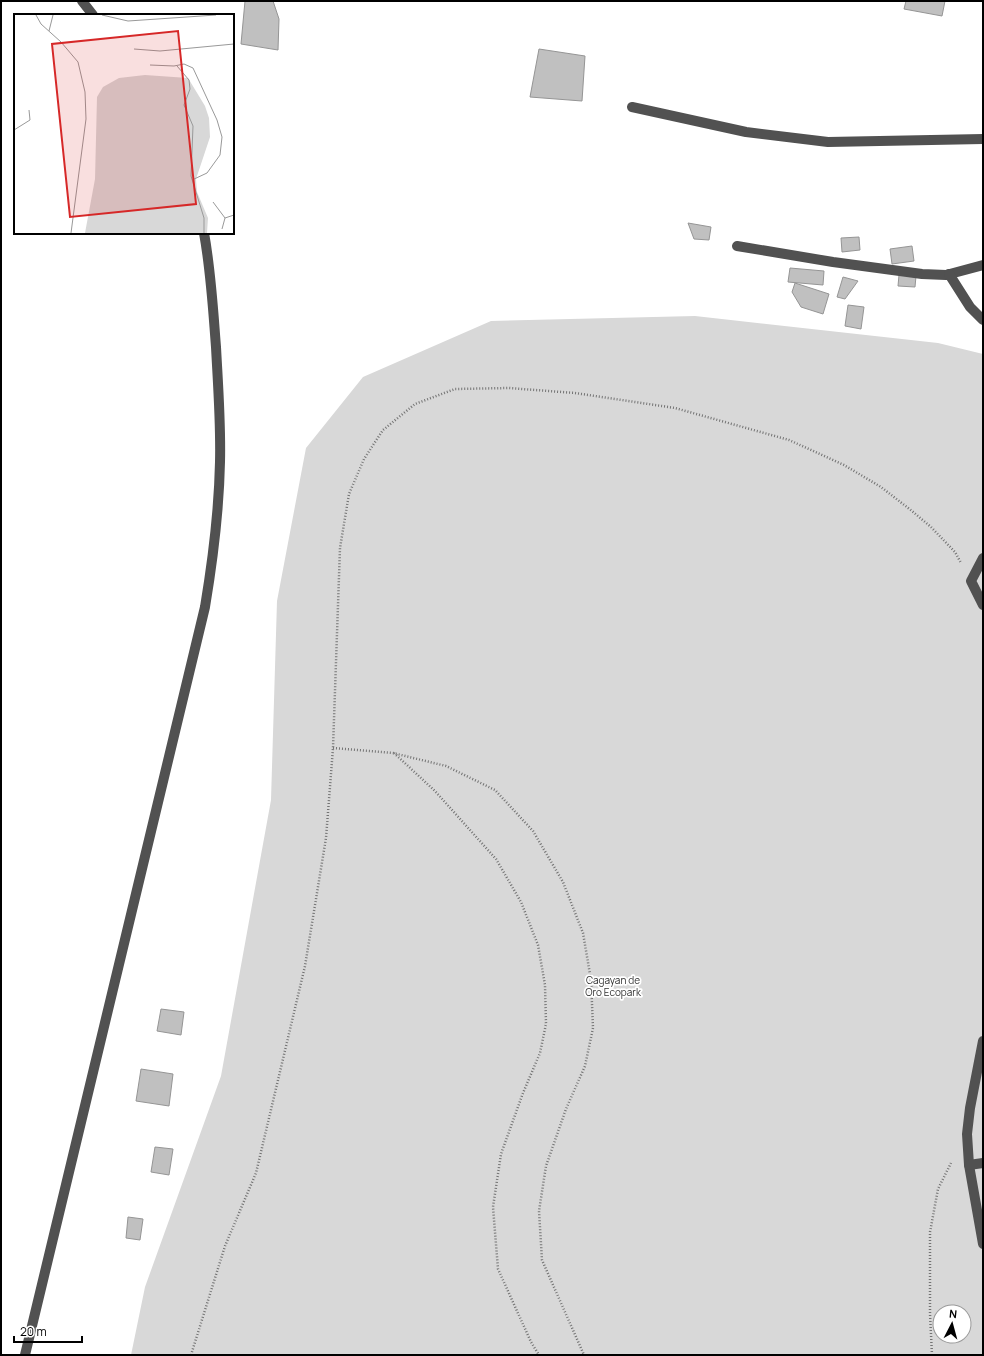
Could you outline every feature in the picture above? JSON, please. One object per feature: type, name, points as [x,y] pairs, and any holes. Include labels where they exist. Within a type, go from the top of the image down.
[{"type":"street","points":[[82,1],[92,14]]},
{"type":"street","points":[[632,107],[746,132],[828,142],[983,139]]},
{"type":"street","points":[[25,1355],[206,607],[217,519],[220,462],[219,399],[215,337],[210,265],[204,234]]},
{"type":"street","points":[[737,246],[833,262],[922,274],[949,274],[983,265]]},
{"type":"street","points":[[949,274],[970,307],[983,320]]},
{"type":"street","points":[[983,558],[971,581],[983,605]]},
{"type":"street","points":[[983,1041],[970,1108],[967,1134],[969,1165],[983,1244]]},
{"type":"street","points":[[969,1165],[983,1163]]},
{"type":"path","points":[[191,1355],[225,1246],[256,1173],[305,966],[326,838],[333,748],[340,548],[349,494],[364,459],[383,430],[414,404],[455,389],[509,388],[575,394],[668,407],[789,440],[844,465],[881,487],[931,527],[955,552],[971,581]]},
{"type":"path","points":[[333,748],[393,753],[446,766],[495,790],[533,831],[563,882],[583,933],[591,980],[593,1028],[585,1066],[566,1109],[546,1166],[540,1211],[542,1260],[584,1355]]},
{"type":"path","points":[[393,753],[435,791],[496,858],[521,902],[538,945],[545,985],[546,1024],[540,1053],[523,1093],[501,1154],[493,1207],[498,1269],[538,1355]]},
{"type":"path","points":[[932,1355],[930,1314],[930,1232],[938,1189],[952,1162]]},
{"type":"green space","name":"Cagayan de Oro Ecopark","points":[[695,316],[938,343],[983,354],[983,1355],[131,1355],[145,1287],[221,1076],[271,800],[277,601],[306,448],[363,377],[491,321]]},
{"type":"building","points":[[245,1],[273,1],[279,19],[278,50],[241,44]]},
{"type":"building","points":[[906,1],[945,1],[942,16],[904,9]]},
{"type":"building","points":[[539,49],[585,56],[582,101],[530,97]]},
{"type":"building","points":[[688,223],[711,227],[709,240],[694,239]]},
{"type":"building","points":[[859,237],[860,250],[842,252],[841,238]]},
{"type":"building","points":[[912,246],[914,261],[892,264],[890,249]]},
{"type":"building","points":[[790,268],[824,271],[823,285],[788,282]]},
{"type":"building","points":[[899,275],[916,276],[915,287],[898,286]]},
{"type":"building","points":[[843,277],[858,281],[845,299],[837,297]]},
{"type":"building","points":[[795,283],[829,294],[823,314],[801,307],[792,292]]},
{"type":"building","points":[[848,305],[864,307],[861,329],[845,326]]},
{"type":"building","points":[[161,1009],[184,1012],[181,1035],[157,1031]]},
{"type":"building","points":[[141,1069],[173,1074],[169,1106],[136,1101]]},
{"type":"building","points":[[155,1147],[173,1149],[169,1175],[151,1172]]},
{"type":"building","points":[[128,1217],[143,1219],[140,1240],[126,1238]]}]
